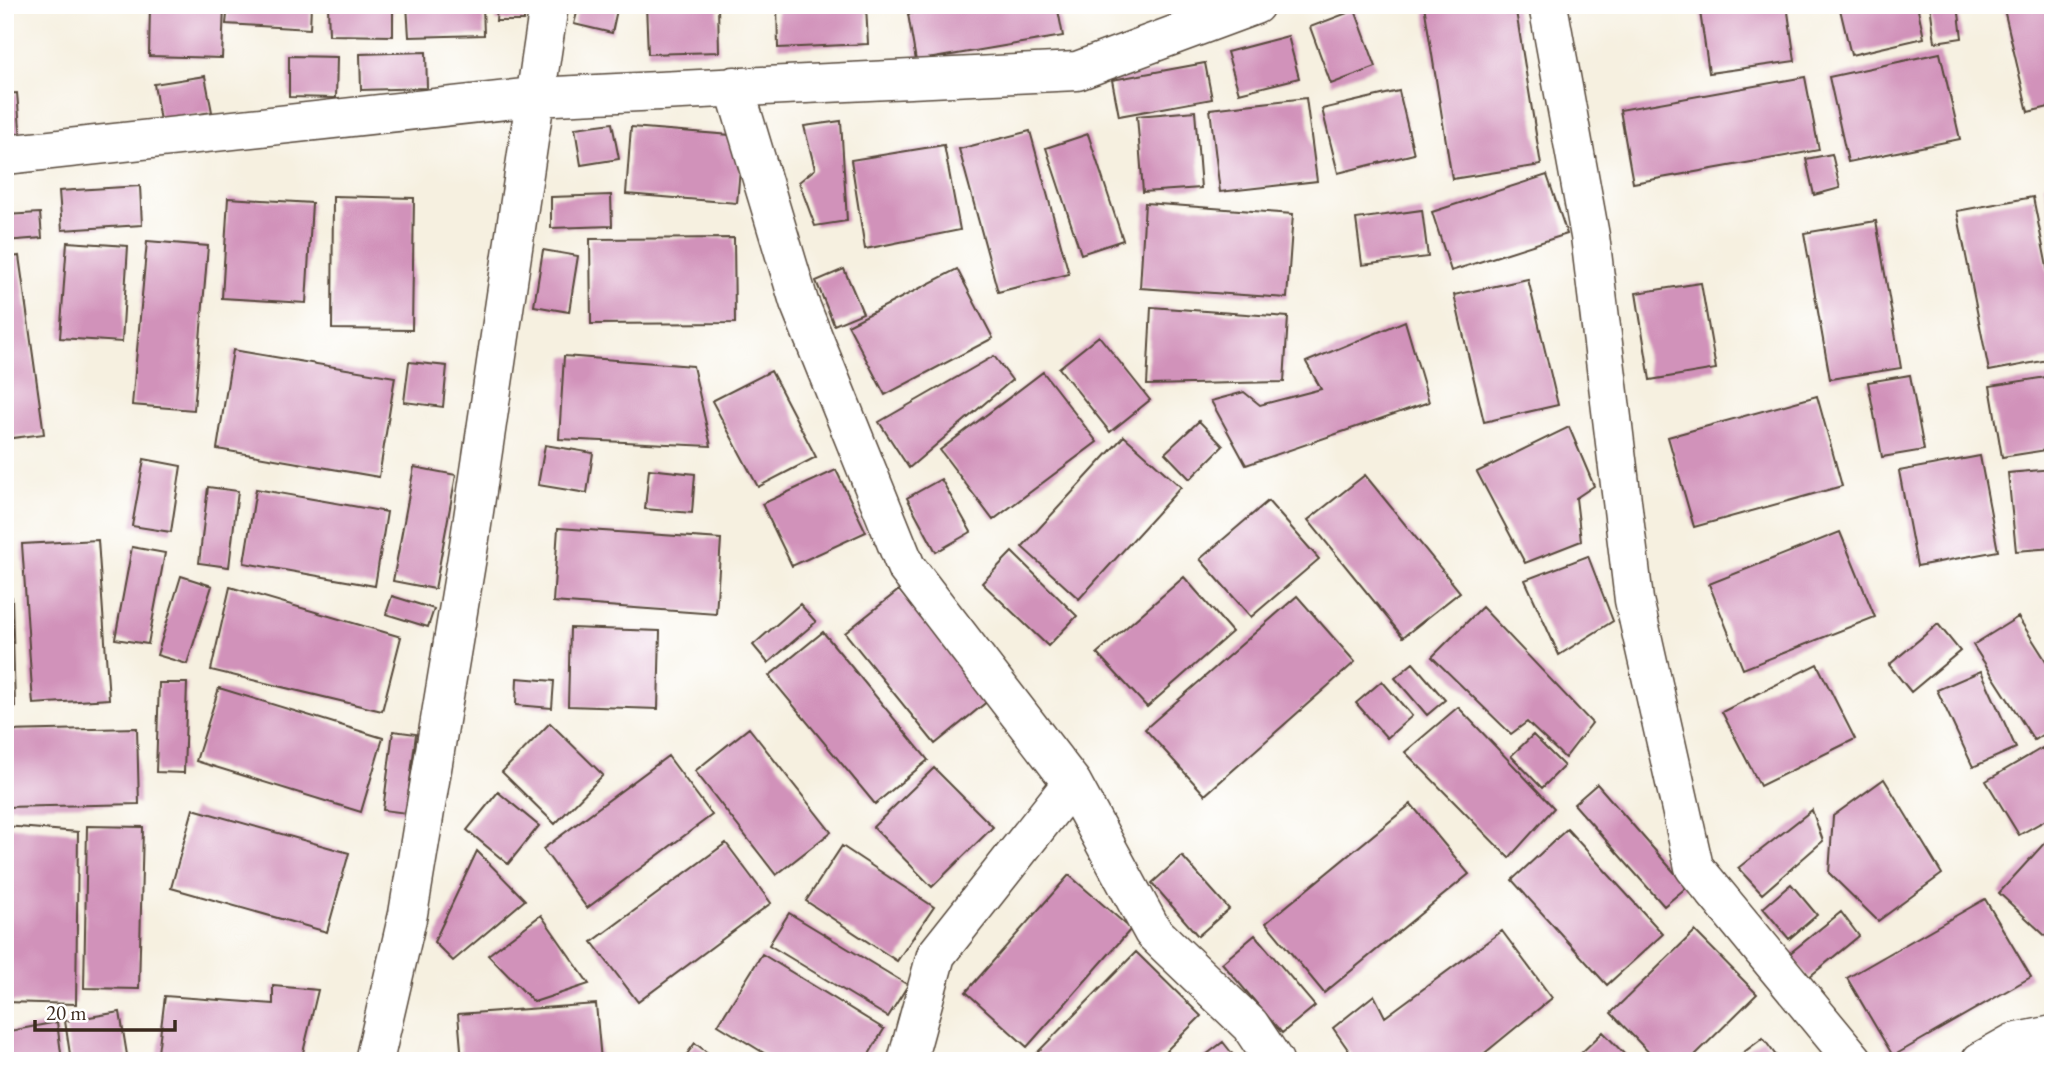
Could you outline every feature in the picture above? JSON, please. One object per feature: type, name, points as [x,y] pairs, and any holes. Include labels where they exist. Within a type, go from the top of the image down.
[{"type":"street","points":[[374,1061],[415,873],[469,545],[549,5]]},
{"type":"street","points":[[5,155],[534,97],[1077,71],[1255,5]]},
{"type":"street","points":[[1548,5],[1590,236],[1634,600],[1694,867],[1854,1061]]},
{"type":"street","points":[[734,86],[799,302],[906,567],[1072,783],[1153,932],[1250,1025],[1274,1061]]},
{"type":"street","points":[[907,1061],[936,956],[1072,783]]},
{"type":"street","points":[[1981,1061],[2013,1043],[2053,1035]]},
{"type":"building","points":[[150,5],[224,5],[222,58],[149,56]]},
{"type":"building","points":[[228,5],[311,5],[310,29],[226,24]]},
{"type":"building","points":[[328,5],[393,5],[393,36],[329,35]]},
{"type":"building","points":[[407,5],[483,5],[484,35],[409,37]]},
{"type":"building","points":[[497,5],[524,5],[524,21],[496,21]]},
{"type":"building","points":[[579,5],[618,5],[612,33],[574,24]]},
{"type":"building","points":[[646,5],[718,5],[719,52],[648,54]]},
{"type":"building","points":[[777,5],[866,5],[868,44],[778,48]]},
{"type":"building","points":[[963,5],[1057,5],[1063,36],[916,61],[908,14]]},
{"type":"building","points":[[1424,5],[1515,5],[1541,165],[1452,179]]},
{"type":"building","points":[[1699,5],[1787,5],[1795,61],[1709,73]]},
{"type":"building","points":[[1839,5],[1917,5],[1924,38],[1851,55]]},
{"type":"building","points":[[1930,5],[1958,5],[1962,38],[1935,42]]},
{"type":"building","points":[[2003,5],[2053,5],[2053,106],[2028,112]]},
{"type":"building","points":[[1355,10],[1376,67],[1331,84],[1310,27]]},
{"type":"building","points":[[1288,36],[1299,78],[1239,93],[1227,52]]},
{"type":"building","points":[[426,52],[427,88],[361,90],[360,54]]},
{"type":"building","points":[[1940,53],[1960,139],[1848,162],[1829,77]]},
{"type":"building","points":[[289,56],[337,57],[336,98],[289,97]]},
{"type":"building","points":[[1205,63],[1212,99],[1119,116],[1112,80]]},
{"type":"building","points":[[205,76],[212,112],[160,121],[154,84]]},
{"type":"building","points":[[1805,77],[1819,150],[1633,183],[1620,110]]},
{"type":"building","points":[[1399,91],[1414,154],[1338,173],[1322,109]]},
{"type":"building","points":[[17,93],[21,140],[5,142],[5,94]]},
{"type":"building","points":[[1306,98],[1317,181],[1220,192],[1210,109]]},
{"type":"building","points":[[1195,111],[1201,188],[1143,192],[1137,116]]},
{"type":"building","points":[[841,121],[847,221],[815,226],[799,182],[815,169],[804,126]]},
{"type":"building","points":[[612,123],[619,159],[581,165],[575,128]]},
{"type":"building","points":[[631,127],[743,136],[737,203],[626,194]]},
{"type":"building","points":[[1030,131],[1069,274],[998,292],[959,149]]},
{"type":"building","points":[[1088,134],[1123,240],[1081,254],[1046,148]]},
{"type":"building","points":[[944,145],[960,230],[865,249],[851,160]]},
{"type":"building","points":[[1832,154],[1840,188],[1814,195],[1806,159]]},
{"type":"building","points":[[1547,175],[1567,234],[1451,271],[1432,212]]},
{"type":"building","points":[[2053,182],[2053,220],[2051,220],[2044,184]]},
{"type":"building","points":[[140,186],[142,225],[62,230],[59,191]]},
{"type":"building","points":[[611,195],[612,226],[551,228],[551,197]]},
{"type":"building","points":[[333,196],[414,198],[412,330],[332,329]]},
{"type":"building","points":[[2033,197],[2053,297],[2053,359],[1989,371],[1957,211]]},
{"type":"building","points":[[228,198],[312,203],[306,303],[222,298]]},
{"type":"building","points":[[1145,203],[1293,214],[1287,298],[1140,288]]},
{"type":"building","points":[[1422,210],[1428,257],[1362,265],[1356,219]]},
{"type":"building","points":[[40,213],[42,238],[5,241],[5,215]]},
{"type":"building","points":[[1876,221],[1901,368],[1830,379],[1804,233]]},
{"type":"building","points":[[734,238],[735,323],[591,324],[590,239]]},
{"type":"building","points":[[147,241],[208,246],[194,410],[132,405]]},
{"type":"building","points":[[67,242],[128,246],[122,342],[60,338]]},
{"type":"building","points":[[543,250],[578,256],[569,312],[534,306]]},
{"type":"building","points":[[19,256],[44,434],[5,439],[5,258]]},
{"type":"building","points":[[844,269],[863,313],[834,325],[816,281]]},
{"type":"building","points":[[957,269],[993,338],[885,395],[848,325]]},
{"type":"building","points":[[1528,279],[1558,405],[1484,422],[1454,295]]},
{"type":"building","points":[[1701,283],[1716,369],[1650,380],[1636,293]]},
{"type":"building","points":[[1151,307],[1288,317],[1284,382],[1147,385]]},
{"type":"building","points":[[1405,321],[1429,402],[1246,465],[1211,401],[1244,392],[1260,405],[1321,389],[1306,362]]},
{"type":"building","points":[[1099,336],[1150,400],[1110,432],[1059,368]]},
{"type":"building","points":[[233,350],[395,377],[379,477],[217,449]]},
{"type":"building","points":[[564,356],[693,366],[711,446],[559,439]]},
{"type":"building","points":[[994,356],[1012,380],[909,468],[879,422]]},
{"type":"building","points":[[409,362],[447,366],[443,407],[404,402]]},
{"type":"building","points":[[771,371],[816,457],[758,487],[712,401]]},
{"type":"building","points":[[1043,372],[1097,442],[993,520],[940,450]]},
{"type":"building","points":[[1910,375],[1924,450],[1882,457],[1868,382]]},
{"type":"building","points":[[2053,376],[2053,449],[2002,457],[1990,386]]},
{"type":"building","points":[[1817,396],[1842,486],[1694,527],[1668,437]]},
{"type":"building","points":[[1199,421],[1223,446],[1190,479],[1165,453]]},
{"type":"building","points":[[1569,427],[1594,486],[1576,498],[1581,541],[1525,563],[1477,472]]},
{"type":"building","points":[[1124,436],[1181,487],[1079,599],[1022,547]]},
{"type":"building","points":[[545,445],[593,453],[587,493],[538,485]]},
{"type":"building","points":[[1980,456],[1998,551],[1917,566],[1899,471]]},
{"type":"building","points":[[144,459],[181,466],[171,532],[132,526]]},
{"type":"building","points":[[414,467],[456,475],[435,589],[393,581]]},
{"type":"building","points":[[649,469],[695,474],[692,513],[645,509]]},
{"type":"building","points":[[2053,469],[2053,548],[2016,551],[2008,473]]},
{"type":"building","points":[[836,470],[866,532],[792,566],[762,504]]},
{"type":"building","points":[[1365,475],[1460,592],[1403,637],[1308,520]]},
{"type":"building","points":[[941,479],[971,532],[936,552],[907,498]]},
{"type":"building","points":[[208,487],[238,491],[229,567],[199,563]]},
{"type":"building","points":[[256,489],[387,512],[375,586],[244,563]]},
{"type":"building","points":[[1268,501],[1319,559],[1251,617],[1200,559]]},
{"type":"building","points":[[558,528],[721,539],[716,614],[553,602]]},
{"type":"building","points":[[1840,532],[1875,617],[1743,669],[1709,584]]},
{"type":"building","points":[[98,540],[109,699],[33,704],[22,544]]},
{"type":"building","points":[[132,547],[165,553],[148,644],[115,639]]},
{"type":"building","points":[[1012,552],[1077,616],[1048,646],[982,583]]},
{"type":"building","points":[[1588,556],[1613,621],[1559,655],[1525,580]]},
{"type":"building","points":[[181,576],[212,586],[187,664],[157,655]]},
{"type":"building","points":[[1184,577],[1232,632],[1147,707],[1097,653]]},
{"type":"building","points":[[230,587],[401,637],[382,711],[211,670]]},
{"type":"building","points":[[899,590],[989,700],[935,744],[845,633]]},
{"type":"building","points":[[392,596],[434,609],[428,627],[386,614]]},
{"type":"building","points":[[1297,596],[1355,662],[1205,795],[1145,729]]},
{"type":"building","points":[[5,597],[12,597],[15,707],[5,707]]},
{"type":"building","points":[[800,604],[816,622],[768,663],[753,645]]},
{"type":"building","points":[[1482,607],[1592,723],[1565,758],[1527,722],[1511,734],[1432,657]]},
{"type":"building","points":[[2018,617],[2053,672],[2053,728],[2034,740],[1973,645]]},
{"type":"building","points":[[1938,624],[1960,651],[1911,692],[1889,665]]},
{"type":"building","points":[[570,628],[660,631],[658,709],[568,706]]},
{"type":"building","points":[[823,632],[928,760],[875,804],[769,676]]},
{"type":"building","points":[[1413,663],[1445,700],[1427,715],[1395,678]]},
{"type":"building","points":[[1817,664],[1855,739],[1760,786],[1722,712]]},
{"type":"building","points":[[1981,671],[2016,748],[1973,767],[1937,690]]},
{"type":"building","points":[[517,678],[554,681],[552,708],[516,705]]},
{"type":"building","points":[[1382,681],[1412,716],[1387,738],[1356,703]]},
{"type":"building","points":[[159,683],[187,683],[184,773],[156,772]]},
{"type":"building","points":[[219,688],[383,738],[361,812],[196,761]]},
{"type":"building","points":[[1458,707],[1554,808],[1509,858],[1405,752]]},
{"type":"building","points":[[550,723],[603,775],[555,824],[502,772]]},
{"type":"building","points":[[137,728],[139,804],[5,807],[5,731]]},
{"type":"building","points":[[749,728],[831,832],[776,875],[695,771]]},
{"type":"building","points":[[393,731],[416,734],[406,813],[383,810]]},
{"type":"building","points":[[1533,735],[1564,766],[1542,788],[1511,756]]},
{"type":"building","points":[[2042,748],[2053,766],[2053,816],[2019,835],[1986,781]]},
{"type":"building","points":[[668,756],[712,815],[587,908],[543,849]]},
{"type":"building","points":[[934,768],[993,827],[932,887],[873,827]]},
{"type":"building","points":[[1884,779],[1942,874],[1878,921],[1829,873],[1833,816]]},
{"type":"building","points":[[1597,784],[1687,887],[1664,906],[1574,804]]},
{"type":"building","points":[[498,792],[539,826],[508,864],[467,830]]},
{"type":"building","points":[[1411,804],[1469,874],[1324,993],[1266,923]]},
{"type":"building","points":[[193,809],[349,853],[327,932],[171,888]]},
{"type":"building","points":[[1812,810],[1823,841],[1762,894],[1738,868]]},
{"type":"building","points":[[5,826],[78,832],[76,1004],[5,1002]]},
{"type":"building","points":[[87,826],[143,827],[139,989],[84,988]]},
{"type":"building","points":[[1567,829],[1663,934],[1607,985],[1512,880]]},
{"type":"building","points":[[2049,838],[2053,841],[2053,943],[1999,893]]},
{"type":"building","points":[[726,843],[771,903],[638,1002],[592,942]]},
{"type":"building","points":[[842,846],[934,907],[897,961],[806,901]]},
{"type":"building","points":[[477,851],[525,900],[453,961],[434,942]]},
{"type":"building","points":[[1182,856],[1229,909],[1198,936],[1152,883]]},
{"type":"building","points":[[1069,875],[1131,929],[1027,1047],[966,992]]},
{"type":"building","points":[[1791,884],[1817,915],[1789,939],[1763,908]]},
{"type":"building","points":[[1985,899],[2031,977],[1893,1056],[1847,978]]},
{"type":"building","points":[[1841,912],[1859,936],[1809,977],[1789,954]]},
{"type":"building","points":[[789,913],[908,985],[888,1017],[769,945]]},
{"type":"building","points":[[541,915],[589,984],[534,1002],[488,955]]},
{"type":"building","points":[[1502,931],[1552,998],[1475,1061],[1356,1061],[1333,1028],[1374,995],[1385,1017]]},
{"type":"building","points":[[1695,931],[1757,994],[1689,1061],[1657,1061],[1611,1013]]},
{"type":"building","points":[[1255,935],[1315,1006],[1282,1033],[1222,963]]},
{"type":"building","points":[[1136,952],[1201,1016],[1156,1061],[1029,1061]]},
{"type":"building","points":[[762,954],[884,1029],[865,1061],[777,1061],[718,1025]]},
{"type":"building","points":[[273,986],[318,990],[301,1061],[157,1061],[165,996],[273,1004]]},
{"type":"building","points":[[596,1004],[601,1061],[462,1061],[458,1014]]},
{"type":"building","points":[[120,1012],[128,1061],[71,1061],[65,1021]]},
{"type":"building","points":[[57,1022],[62,1061],[5,1061],[5,1032]]},
{"type":"building","points":[[1603,1032],[1631,1061],[1573,1061]]},
{"type":"building","points":[[1763,1038],[1780,1061],[1732,1061]]},
{"type":"building","points":[[1223,1042],[1238,1061],[1198,1061]]},
{"type":"building","points":[[695,1043],[718,1061],[682,1061]]}]
